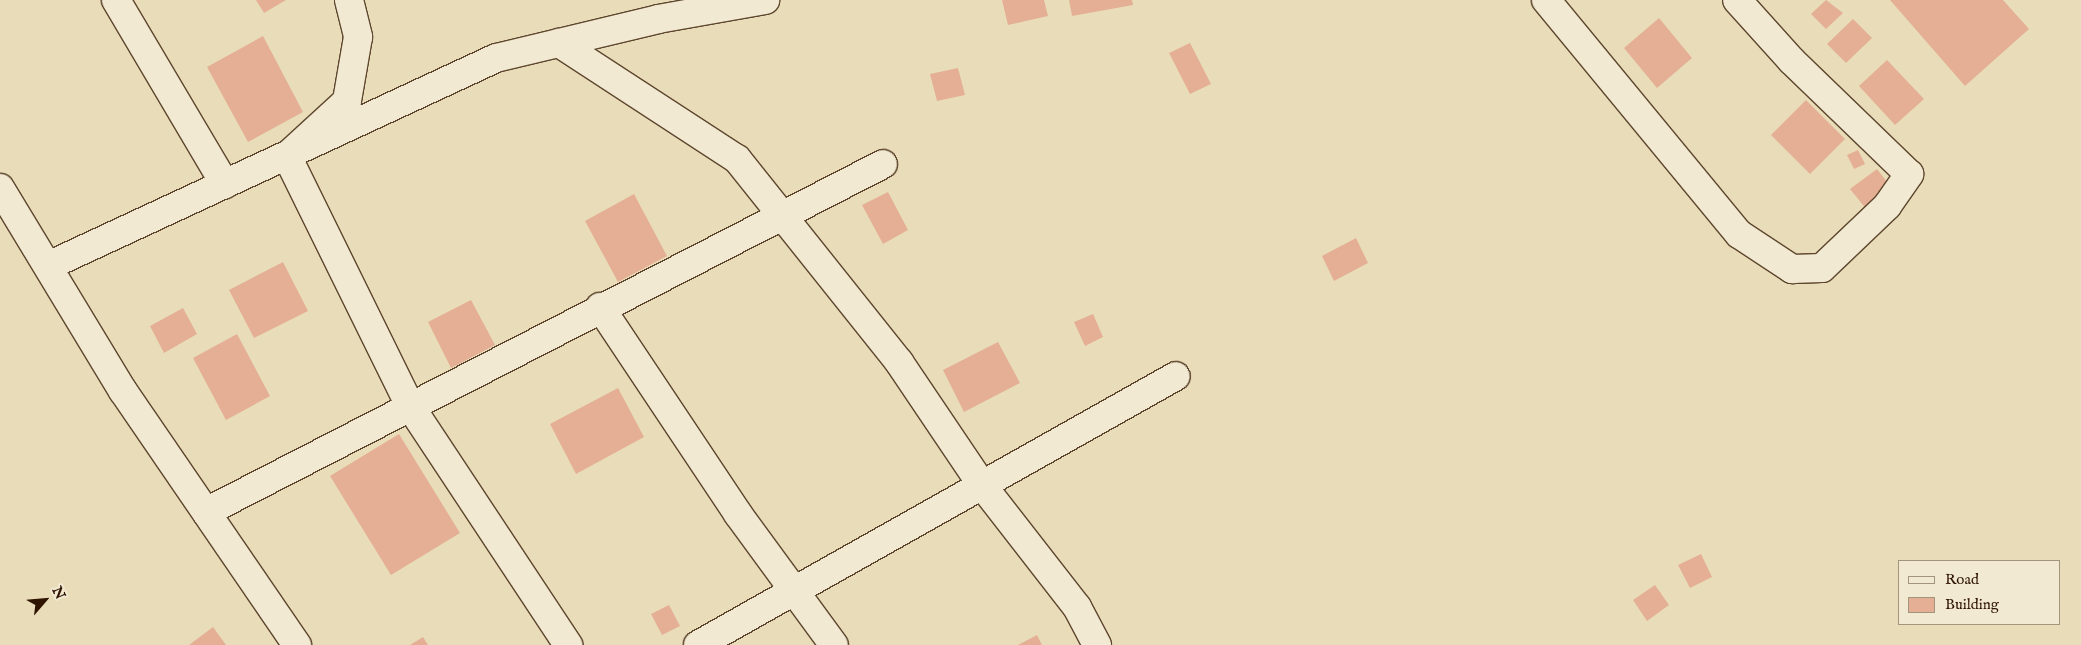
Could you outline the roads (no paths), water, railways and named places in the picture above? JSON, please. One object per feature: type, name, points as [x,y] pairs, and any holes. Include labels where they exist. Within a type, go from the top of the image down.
[{"type":"street","points":[[116,0],[225,184]]},
{"type":"street","points":[[288,156],[347,101],[358,37],[350,0]]},
{"type":"street","points":[[48,266],[496,58],[658,19],[765,0]]},
{"type":"street","points":[[1546,0],[1739,234],[1792,270],[1822,268],[1887,206],[1909,174],[1792,61],[1737,0]]},
{"type":"street","points":[[559,43],[737,159],[899,362],[982,485],[1077,607],[1097,645]]},
{"type":"street","points":[[288,156],[410,406],[568,645]]},
{"type":"street","points":[[206,512],[883,164]]},
{"type":"street","points":[[0,188],[123,391],[297,645]]},
{"type":"street","points":[[600,308],[738,514],[796,590],[834,645]]},
{"type":"street","points":[[698,645],[1176,376]]}]
